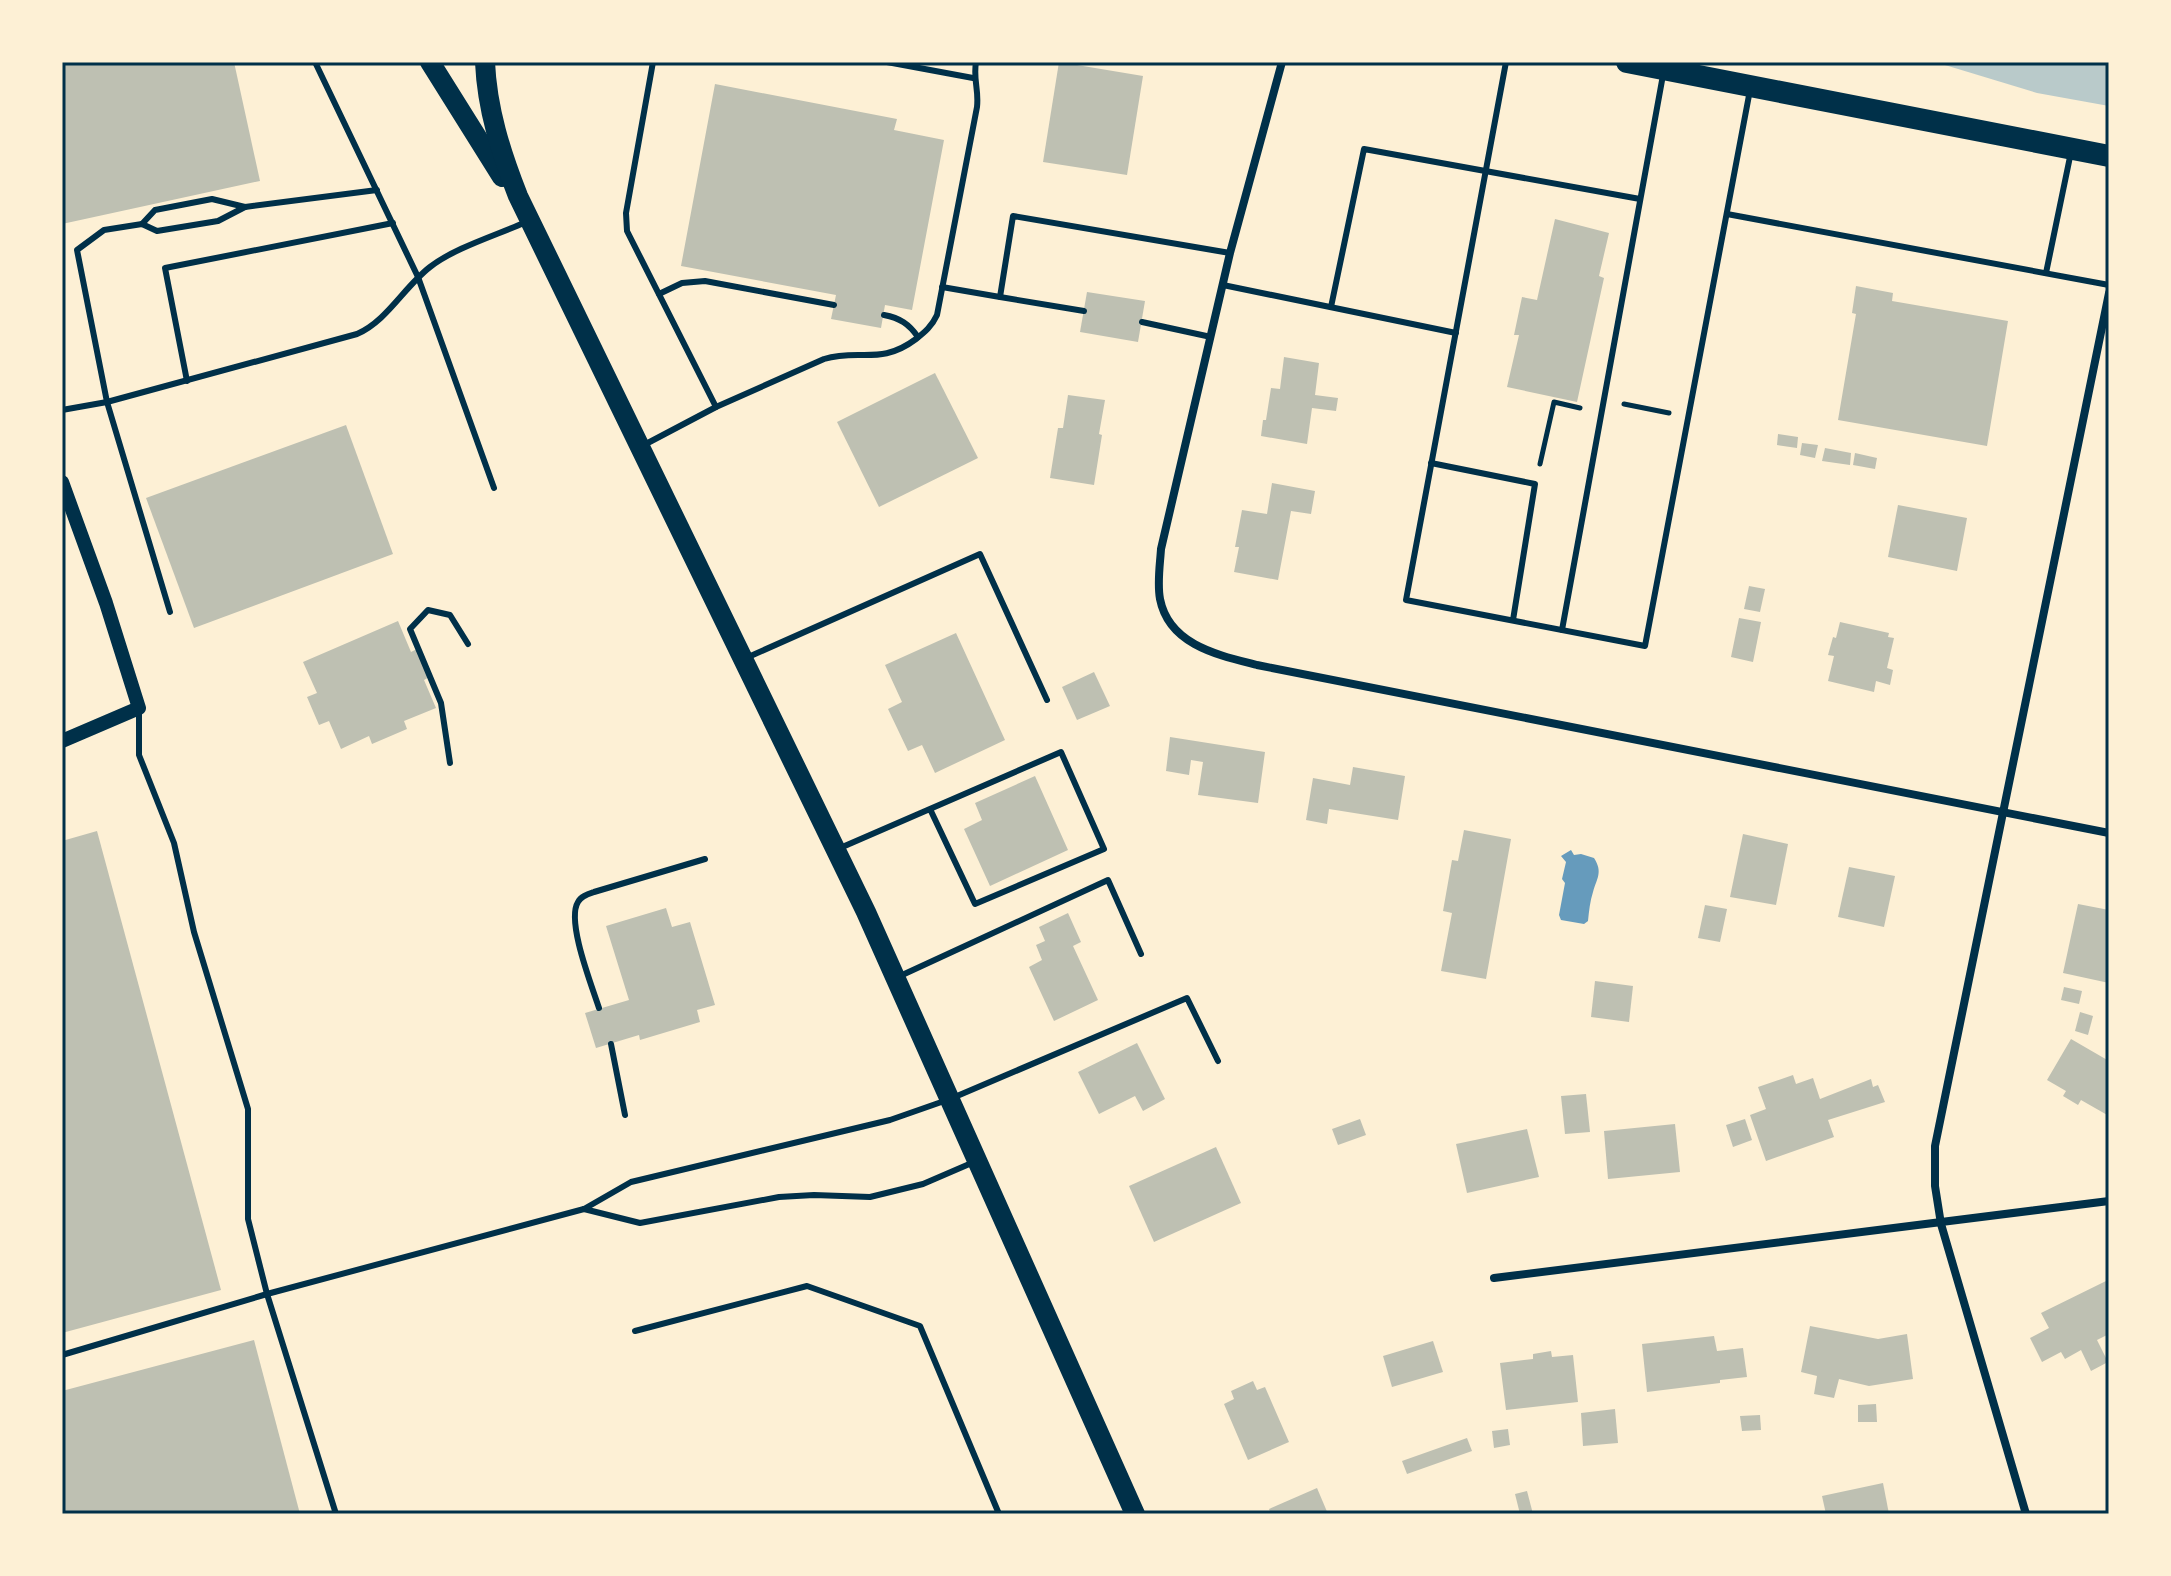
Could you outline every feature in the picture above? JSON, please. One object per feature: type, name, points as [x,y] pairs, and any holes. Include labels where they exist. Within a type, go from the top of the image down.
[{"type":"highway","points":[[1627,62],[2109,156]]},
{"type":"main road","points":[[430,62],[529,221]]},
{"type":"main road","points":[[485,62],[488,93],[500,146],[529,221],[897,978],[1135,1514]]},
{"type":"street","points":[[1282,62],[1230,253],[1161,549],[1159,598],[1174,629],[1204,650],[1257,665],[2109,833]]},
{"type":"street","points":[[2026,1514],[1941,1224],[1935,1186],[1935,1146],[2109,293]]},
{"type":"street","points":[[62,482],[106,603],[139,708],[62,741]]},
{"type":"street","points":[[1494,1278],[2109,1201]]},
{"type":"lane","points":[[315,62],[418,277],[494,488]]},
{"type":"lane","points":[[653,62],[626,223],[630,239],[716,407]]},
{"type":"lane","points":[[887,62],[973,78]]},
{"type":"lane","points":[[640,447],[716,407],[824,359],[893,352],[918,337],[934,322],[977,107],[973,78],[976,62]]},
{"type":"lane","points":[[1506,62],[1406,600],[1645,646],[1750,86]]},
{"type":"lane","points":[[1562,630],[1664,69]]},
{"type":"lane","points":[[1331,307],[1364,149],[1640,199]]},
{"type":"lane","points":[[2046,273],[2072,149]]},
{"type":"lane","points":[[170,612],[107,402],[77,250],[104,230],[142,224],[157,231],[172,229],[218,221],[245,207],[377,190]]},
{"type":"lane","points":[[142,224],[155,210],[212,199],[245,207]]},
{"type":"lane","points":[[1727,214],[2109,285]]},
{"type":"lane","points":[[1000,297],[1013,216],[1230,253]]},
{"type":"lane","points":[[62,410],[107,402],[367,330],[428,268],[529,221]]},
{"type":"lane","points":[[187,381],[165,268],[393,223]]},
{"type":"lane","points":[[659,294],[682,283],[705,281],[834,305]]},
{"type":"lane","points":[[1223,285],[1456,333]]},
{"type":"lane","points":[[942,287],[1084,311]]},
{"type":"lane","points":[[884,315],[900,319],[918,337]]},
{"type":"lane","points":[[1142,322],[1211,337]]},
{"type":"lane","points":[[1431,463],[1535,484],[1513,620]]},
{"type":"lane","points":[[743,659],[980,554],[1047,700]]},
{"type":"lane","points":[[450,763],[441,703],[410,629],[428,610],[450,615],[468,644]]},
{"type":"lane","points":[[139,708],[139,755],[174,843],[194,932],[248,1109],[248,1219],[267,1294],[336,1514]]},
{"type":"lane","points":[[837,850],[930,809],[1061,752],[1104,849],[975,904],[930,809]]},
{"type":"lane","points":[[599,1008],[576,934],[574,912],[578,902],[594,892],[705,859]]},
{"type":"lane","points":[[897,978],[1108,880],[1141,954]]},
{"type":"lane","points":[[62,1355],[267,1294],[584,1209],[631,1182],[890,1120],[950,1099],[1187,998],[1218,1061]]},
{"type":"lane","points":[[611,1044],[625,1115]]},
{"type":"lane","points":[[584,1209],[640,1223],[779,1197],[870,1197],[923,1184],[978,1161]]},
{"type":"lane","points":[[635,1331],[807,1286],[920,1326],[999,1514]]},
{"type":"path","points":[[1604,400],[1688,417]]},
{"type":"path","points":[[1535,484],[1554,402],[1601,412]]},
{"type":"shaded area","points":[[1935,62],[2109,62],[2109,106],[2037,93]]},
{"type":"water","points":[[1571,850],[1574,855],[1594,858],[1598,867],[1588,921],[1584,924],[1561,920],[1559,915],[1566,862],[1561,856]]},
{"type":"building","points":[[62,62],[234,62],[260,181],[62,224]]},
{"type":"building","points":[[1059,62],[1143,76],[1127,175],[1043,162]]},
{"type":"building","points":[[715,84],[897,119],[894,130],[944,140],[912,310],[885,305],[881,328],[831,319],[836,295],[681,266]]},
{"type":"building","points":[[1555,219],[1609,233],[1599,276],[1604,278],[1577,402],[1507,387],[1519,335],[1514,335],[1522,297],[1537,300]]},
{"type":"building","points":[[1856,286],[1893,293],[1892,301],[2008,321],[1987,446],[1838,420],[1856,314],[1852,313]]},
{"type":"building","points":[[1087,292],[1145,301],[1138,342],[1080,332]]},
{"type":"building","points":[[1284,357],[1319,363],[1315,395],[1338,398],[1336,411],[1312,408],[1307,444],[1261,436],[1271,388],[1280,389]]},
{"type":"building","points":[[935,373],[978,458],[879,507],[837,422]]},
{"type":"building","points":[[1068,395],[1105,400],[1094,485],[1050,478],[1058,428],[1063,428]]},
{"type":"building","points":[[346,425],[393,554],[194,628],[146,498]]},
{"type":"building","points":[[1778,434],[1798,437],[1797,448],[1777,445]]},
{"type":"building","points":[[1802,443],[1818,445],[1815,458],[1800,455]]},
{"type":"building","points":[[1825,448],[1851,453],[1850,465],[1822,461]]},
{"type":"building","points":[[1855,453],[1877,458],[1875,469],[1853,465]]},
{"type":"building","points":[[1272,483],[1315,491],[1311,514],[1291,511],[1278,580],[1234,572],[1242,510],[1267,514]]},
{"type":"building","points":[[1898,505],[1967,518],[1957,571],[1888,557]]},
{"type":"building","points":[[1749,586],[1765,589],[1760,612],[1744,609]]},
{"type":"building","points":[[1739,618],[1761,622],[1753,662],[1731,657]]},
{"type":"building","points":[[398,621],[411,652],[419,648],[431,676],[424,680],[436,708],[404,721],[407,729],[372,744],[369,736],[341,749],[329,721],[319,725],[307,697],[317,693],[303,662]]},
{"type":"building","points":[[1840,622],[1889,633],[1888,637],[1894,638],[1887,668],[1893,670],[1890,685],[1876,681],[1874,692],[1828,681],[1834,656],[1828,655]]},
{"type":"building","points":[[956,633],[1005,740],[935,773],[922,745],[908,751],[888,709],[902,702],[885,665]]},
{"type":"building","points":[[1094,672],[1110,706],[1077,720],[1062,687]]},
{"type":"building","points":[[1170,737],[1265,752],[1258,803],[1198,795],[1203,762],[1191,760],[1189,775],[1166,771]]},
{"type":"building","points":[[1353,767],[1405,776],[1398,820],[1329,809],[1327,824],[1306,820],[1313,778],[1350,785]]},
{"type":"building","points":[[1035,776],[1068,850],[990,886],[964,829],[982,820],[975,803]]},
{"type":"building","points":[[1464,830],[1511,839],[1486,979],[1441,971],[1452,913],[1443,911],[1452,860],[1458,861]]},
{"type":"building","points":[[97,831],[221,1290],[62,1333],[62,841]]},
{"type":"building","points":[[1743,834],[1788,844],[1776,905],[1730,897]]},
{"type":"building","points":[[1849,867],[1895,876],[1884,927],[1838,917]]},
{"type":"building","points":[[2078,904],[2109,910],[2109,983],[2063,973]]},
{"type":"building","points":[[1705,905],[1727,909],[1720,942],[1698,938]]},
{"type":"building","points":[[666,908],[672,927],[690,922],[715,1005],[697,1010],[700,1022],[640,1040],[639,1035],[596,1048],[585,1013],[629,1000],[606,926]]},
{"type":"building","points":[[1068,913],[1081,942],[1073,946],[1098,1000],[1054,1021],[1029,967],[1042,960],[1036,945],[1045,941],[1039,927]]},
{"type":"building","points":[[1595,981],[1633,986],[1629,1022],[1591,1017]]},
{"type":"building","points":[[2064,987],[2082,991],[2079,1004],[2061,1000]]},
{"type":"building","points":[[2080,1012],[2093,1016],[2088,1035],[2075,1031]]},
{"type":"building","points":[[2071,1039],[2109,1061],[2109,1116],[2081,1100],[2078,1105],[2063,1096],[2066,1091],[2047,1080]]},
{"type":"building","points":[[1137,1043],[1165,1099],[1143,1111],[1135,1096],[1099,1114],[1078,1072]]},
{"type":"building","points":[[1793,1075],[1796,1084],[1813,1078],[1820,1099],[1871,1079],[1873,1087],[1878,1085],[1885,1102],[1828,1120],[1834,1137],[1766,1161],[1750,1115],[1766,1109],[1758,1087]]},
{"type":"building","points":[[1586,1094],[1590,1132],[1565,1134],[1561,1096]]},
{"type":"building","points":[[1360,1119],[1366,1135],[1338,1145],[1332,1129]]},
{"type":"building","points":[[1745,1119],[1752,1140],[1733,1147],[1726,1125]]},
{"type":"building","points":[[1675,1124],[1680,1172],[1608,1179],[1604,1131]]},
{"type":"building","points":[[1527,1129],[1539,1177],[1467,1193],[1456,1144]]},
{"type":"building","points":[[1216,1147],[1241,1203],[1154,1242],[1129,1186]]},
{"type":"building","points":[[2106,1281],[2109,1287],[2109,1334],[2097,1340],[2108,1362],[2091,1371],[2081,1350],[2065,1359],[2061,1352],[2042,1362],[2030,1338],[2049,1328],[2041,1313]]},
{"type":"building","points":[[1810,1326],[1878,1339],[1907,1334],[1913,1379],[1869,1386],[1839,1379],[1834,1398],[1814,1394],[1817,1376],[1801,1372]]},
{"type":"building","points":[[1714,1336],[1717,1351],[1743,1348],[1747,1377],[1647,1392],[1642,1344]]},
{"type":"building","points":[[254,1340],[300,1514],[62,1514],[62,1391]]},
{"type":"building","points":[[1433,1341],[1443,1372],[1392,1387],[1383,1356]]},
{"type":"building","points":[[1551,1351],[1552,1357],[1573,1355],[1578,1402],[1506,1410],[1500,1363],[1533,1359],[1533,1354]]},
{"type":"building","points":[[1253,1381],[1257,1390],[1265,1387],[1289,1442],[1248,1460],[1224,1404],[1234,1399],[1231,1391]]},
{"type":"building","points":[[1876,1404],[1877,1422],[1858,1422],[1858,1405]]},
{"type":"building","points":[[1615,1409],[1618,1443],[1583,1446],[1581,1413]]},
{"type":"building","points":[[1760,1415],[1761,1430],[1742,1431],[1740,1416]]},
{"type":"building","points":[[1508,1429],[1510,1445],[1494,1448],[1492,1431]]},
{"type":"building","points":[[1467,1438],[1472,1451],[1407,1474],[1402,1461]]},
{"type":"building","points":[[1883,1483],[1889,1514],[1826,1514],[1822,1496]]},
{"type":"building","points":[[1317,1488],[1328,1514],[1271,1514],[1269,1509]]},
{"type":"building","points":[[1527,1491],[1533,1514],[1520,1514],[1515,1494]]}]
